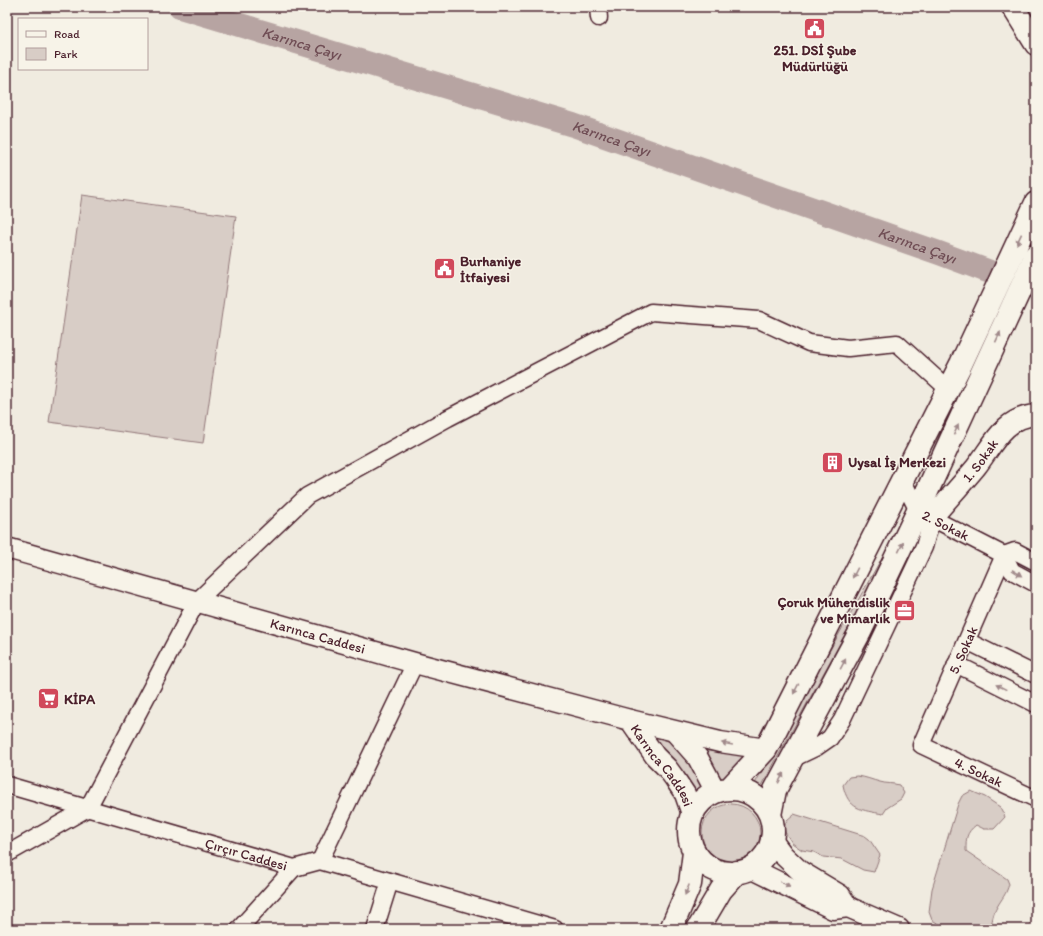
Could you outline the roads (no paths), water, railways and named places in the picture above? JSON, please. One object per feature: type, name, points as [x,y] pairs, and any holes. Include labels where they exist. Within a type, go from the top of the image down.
[{"type":"main road","points":[[1013,7],[1036,44]]},
{"type":"main road","points":[[1018,7],[1036,18]]},
{"type":"main road","points":[[744,870],[723,872],[710,867],[699,858],[690,844],[689,824],[692,814],[705,798],[722,790],[766,749],[961,364],[1036,204]]},
{"type":"main road","points":[[770,815],[775,790],[925,515],[982,373],[1036,255]]},
{"type":"main road","points":[[698,929],[721,890],[744,870],[762,859],[769,847],[771,839],[772,824],[770,815],[766,808],[756,798],[744,791],[722,790]]},
{"type":"main road","points":[[671,929],[690,884],[694,852]]},
{"type":"street","points":[[7,854],[88,808],[197,601],[307,496],[448,418],[651,312],[759,320],[809,343],[848,348],[897,343],[948,389]]},
{"type":"street","name":"1. Sokak","points":[[925,515],[976,466],[1000,433],[1019,418],[1036,415]]},
{"type":"street","name":"2. Sokak","points":[[902,479],[925,515],[1004,556],[1012,571],[1036,584]]},
{"type":"street","name":"Karınca Caddesi","points":[[7,548],[416,663],[675,732],[720,742],[766,749]]},
{"type":"street","points":[[1004,556],[1015,551],[1036,562]]},
{"type":"street","name":"5. Sokak","points":[[921,745],[1004,556]]},
{"type":"street","points":[[967,641],[1036,675]]},
{"type":"street","points":[[416,663],[320,861],[555,929]]},
{"type":"street","points":[[956,664],[1036,704]]},
{"type":"street","name":"Karınca Caddesi","points":[[630,720],[655,756],[667,768],[685,794],[692,814]]},
{"type":"street","points":[[675,732],[698,758],[722,790]]},
{"type":"street","name":"4. Sokak","points":[[921,745],[1036,799]]},
{"type":"street","name":"Çırçır Caddesi","points":[[7,785],[294,868],[320,861]]},
{"type":"street","points":[[771,839],[783,855],[800,871],[840,895],[855,916]]},
{"type":"street","points":[[239,929],[294,868]]},
{"type":"street","points":[[744,870],[833,909],[899,929]]},
{"type":"street","points":[[375,929],[390,881]]},
{"type":"waterway","name":"Karınca Çayı","points":[[180,7],[573,125],[939,253],[1036,289]]},
{"type":"place","name":"251. DSİ Şube Müdürlüğü","points":[[815,28]]},
{"type":"place","name":"Burhaniye İtfaiyesi","points":[[444,269]]},
{"type":"place","name":"Uysal İş Merkezi","points":[[833,462]]},
{"type":"place","name":"Çoruk Mühendislik ve Mimarlık","points":[[905,610]]},
{"type":"place","name":"KİPA","points":[[49,699]]}]
